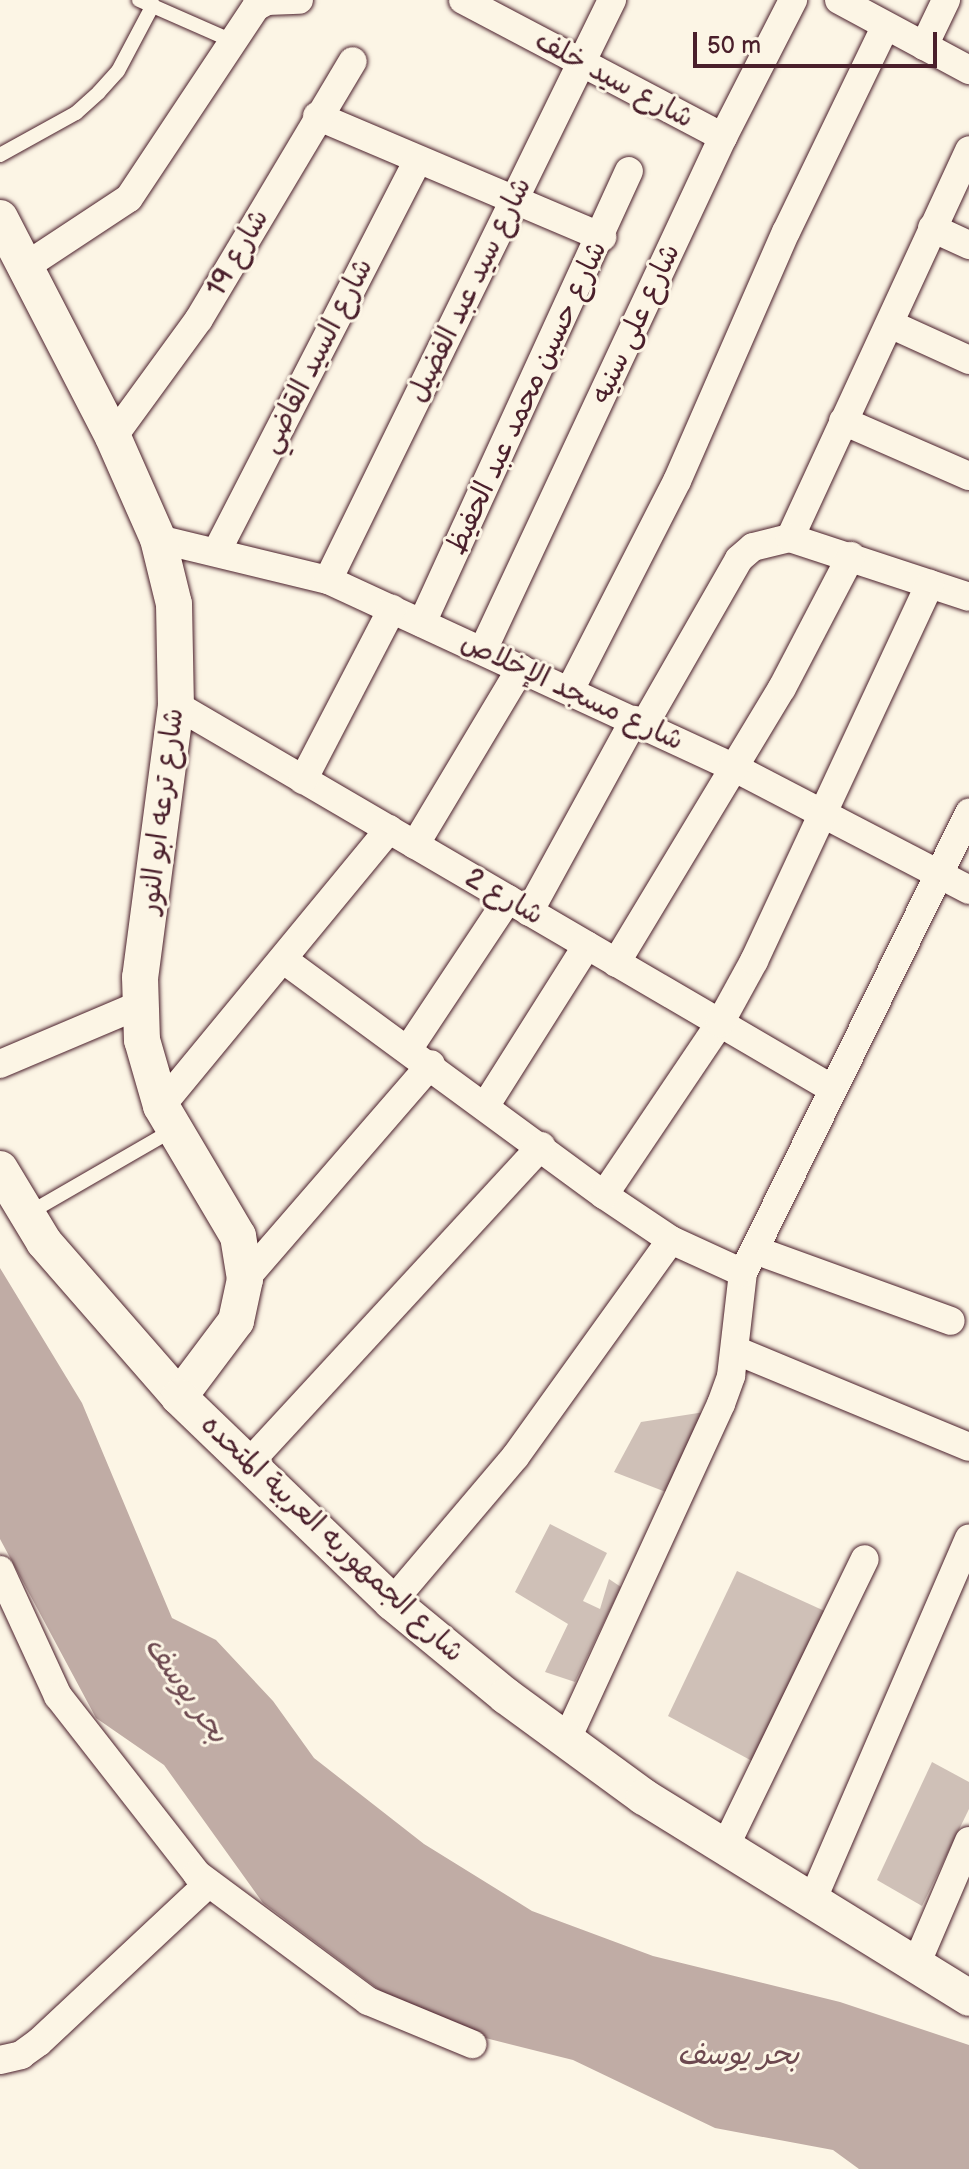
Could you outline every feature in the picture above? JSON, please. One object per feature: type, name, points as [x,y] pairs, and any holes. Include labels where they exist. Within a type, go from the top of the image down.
[{"type":"street","points":[[26,266],[129,198],[230,40],[261,2],[299,0]]},
{"type":"street","name":"شارع سيد عبد الفضيل","points":[[328,580],[612,0]]},
{"type":"street","name":"شارع على سنيه","points":[[483,650],[723,137],[793,0]]},
{"type":"street","points":[[924,46],[946,0]]},
{"type":"street","points":[[842,1],[969,70]]},
{"type":"street","name":"شارع سيد خلف","points":[[470,2],[723,137]]},
{"type":"street","points":[[570,690],[670,495],[786,232],[885,27]]},
{"type":"street","name":"شارع 19","points":[[113,437],[199,319],[317,116],[353,61]]},
{"type":"street","points":[[317,116],[417,162],[602,237]]},
{"type":"street","points":[[790,538],[969,150]]},
{"type":"street","name":"شارع السيد القاضي","points":[[218,549],[417,162]]},
{"type":"street","name":"شارع حسين محمد عبد الحفيظ","points":[[422,623],[602,237],[629,171]]},
{"type":"street","name":"شارع ترعه ابو النور","points":[[0,218],[113,437],[158,539],[175,615],[176,705],[139,1005],[142,1040],[167,1118],[238,1236],[245,1279],[236,1321],[179,1397]]},
{"type":"street","points":[[932,228],[969,245]]},
{"type":"street","points":[[890,324],[969,360]]},
{"type":"street","points":[[843,421],[969,476]]},
{"type":"street","points":[[245,1279],[420,1056],[639,722],[739,559],[753,547],[790,538],[969,597]]},
{"type":"street","name":"شارع مسجد الإخلاص","points":[[158,539],[218,549],[328,580],[733,767],[969,890]]},
{"type":"street","points":[[616,963],[733,767],[851,556]]},
{"type":"street","points":[[604,1195],[720,1023],[930,584]]},
{"type":"street","points":[[303,780],[392,609]]},
{"type":"street","points":[[415,845],[521,668]]},
{"type":"street","name":"شارع 2","points":[[176,705],[833,1089]]},
{"type":"street","points":[[566,1741],[709,1434],[731,1376],[749,1262],[807,1151],[833,1089],[942,875],[969,813]]},
{"type":"street","points":[[167,1118],[284,960],[389,829]]},
{"type":"street","points":[[486,1105],[587,945]]},
{"type":"street","points":[[284,960],[420,1056],[604,1195],[671,1240],[951,1321]]},
{"type":"street","points":[[0,1064],[139,1005]]},
{"type":"street","points":[[247,1465],[541,1146]]},
{"type":"street","name":"شارع الجمهوريه العربية المتحده","points":[[0,1169],[25,1216],[64,1268],[179,1397],[392,1602],[566,1741],[724,1849],[969,1998]]},
{"type":"street","points":[[392,1602],[515,1457],[671,1240]]},
{"type":"street","points":[[735,1350],[969,1447]]},
{"type":"street","points":[[812,1901],[969,1538]]},
{"type":"street","points":[[724,1849],[865,1559]]},
{"type":"street","points":[[0,1570],[58,1696],[208,1884],[368,2001],[472,2044]]},
{"type":"street","points":[[915,1967],[969,1841]]},
{"type":"street","points":[[0,2060],[21,2055],[39,2042],[208,1884]]},
{"type":"lane","points":[[0,155],[76,113],[99,92],[118,71],[146,3],[230,40]]},
{"type":"lane","points":[[25,1216],[167,1118]]},
{"type":"water","name":"بحر يوسف","points":[[0,1268],[82,1403],[172,1618],[216,1640],[273,1701],[314,1758],[424,1844],[532,1911],[653,1956],[840,2002],[969,2045],[969,2169],[859,2169],[833,2150],[715,2128],[573,2060],[422,2022],[263,1903],[164,1765],[96,1718],[0,1539]]},
{"type":"building","points":[[711,1411],[671,1494],[614,1472],[641,1422]]},
{"type":"building","points":[[550,1524],[607,1553],[583,1601],[600,1609],[609,1579],[621,1587],[575,1682],[545,1672],[568,1624],[515,1592]]},
{"type":"building","points":[[737,1571],[829,1613],[754,1762],[668,1716]]},
{"type":"building","points":[[932,1762],[969,1782],[969,1809],[922,1906],[877,1880]]}]
